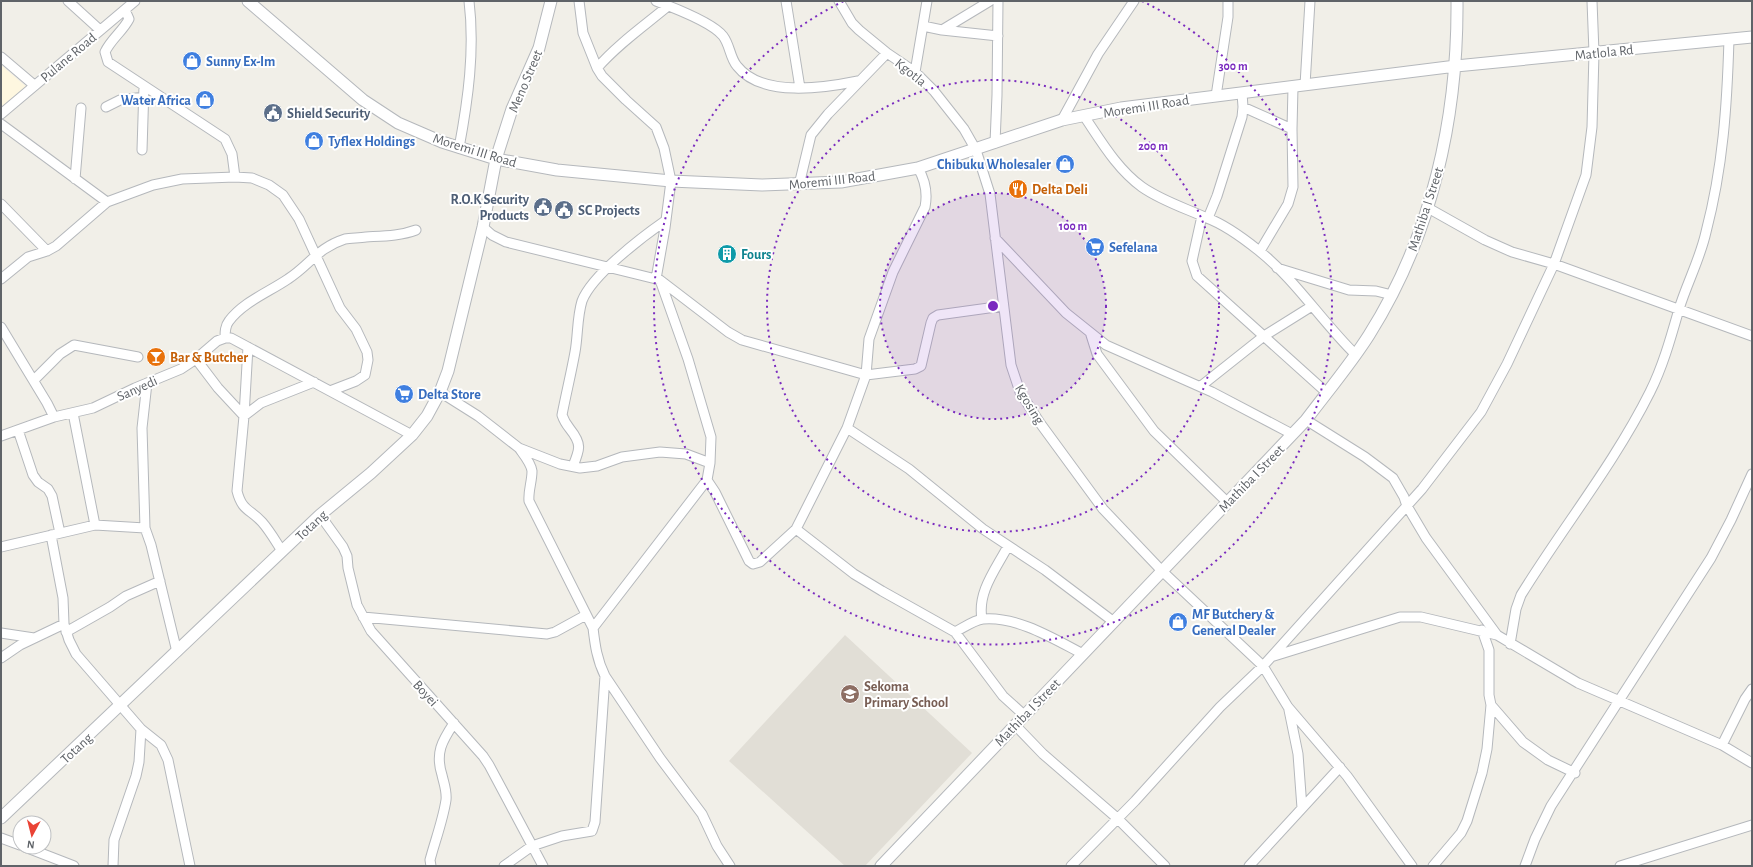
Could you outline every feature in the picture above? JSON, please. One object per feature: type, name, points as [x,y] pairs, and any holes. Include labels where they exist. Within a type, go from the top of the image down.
[{"type":"street","points":[[68,1],[100,30]]},
{"type":"street","name":"Pulane Road","points":[[1,114],[135,1]]},
{"type":"street","name":"Moremi III Road","points":[[248,1],[331,74],[380,112],[398,123],[460,148],[496,160],[557,170],[717,184],[799,185],[841,182],[918,168],[976,150],[1062,120],[1122,108],[1456,66]]},
{"type":"street","points":[[460,148],[465,118],[470,53],[471,25],[469,1]]},
{"type":"street","name":"Meno Street","points":[[496,160],[512,109],[539,48],[551,1]]},
{"type":"street","points":[[579,1],[583,33],[597,68],[602,76],[626,100],[656,126],[664,148],[670,181],[658,279],[688,359],[711,437],[710,463],[707,480],[593,628]]},
{"type":"street","points":[[656,1],[715,29],[724,36],[735,65],[742,72],[753,79],[783,88],[830,86],[858,81]]},
{"type":"street","points":[[786,1],[800,88]]},
{"type":"street","name":"Kgotla","points":[[839,1],[852,23],[886,53],[915,72],[947,107],[964,129],[976,150]]},
{"type":"street","points":[[915,72],[927,1]]},
{"type":"street","points":[[942,30],[990,1]]},
{"type":"street","points":[[995,143],[998,1]]},
{"type":"street","points":[[1062,120],[1098,54],[1134,1]]},
{"type":"street","points":[[1216,96],[1228,17],[1228,1]]},
{"type":"street","points":[[1305,85],[1310,1]]},
{"type":"street","name":"Mathiba I Street","points":[[881,866],[1306,420],[1356,355],[1370,334],[1392,295],[1414,246],[1428,208],[1449,124],[1456,66],[1457,1]]},
{"type":"street","points":[[1071,866],[1215,712],[1273,657],[1448,457],[1481,412],[1507,364],[1554,264],[1586,175],[1592,127],[1594,53],[1592,1]]},
{"type":"street","points":[[597,68],[622,43],[668,6]]},
{"type":"street","points":[[125,10],[129,19],[126,25],[109,42],[104,52],[108,62],[225,139],[232,154],[235,177]]},
{"type":"street","points":[[923,26],[942,30],[998,36]]},
{"type":"street","name":"Matlola Rd","points":[[1456,66],[1752,37]]},
{"type":"street","points":[[1510,644],[1516,609],[1521,595],[1606,468],[1650,392],[1669,344],[1679,309],[1706,234],[1717,186],[1725,125],[1728,39]]},
{"type":"street","points":[[799,185],[811,135],[858,81],[886,53]]},
{"type":"street","points":[[1,57],[34,85]]},
{"type":"street","points":[[142,150],[144,86]]},
{"type":"street","points":[[1260,252],[1288,204],[1293,187],[1293,87]]},
{"type":"street","points":[[1242,93],[1243,107],[1221,184],[1205,217],[1192,261],[1197,276],[1327,393]]},
{"type":"street","points":[[106,107],[120,100],[144,97]]},
{"type":"street","points":[[1243,107],[1292,129]]},
{"type":"street","points":[[75,179],[81,108]]},
{"type":"street","points":[[1084,116],[1121,166],[1141,186],[1168,202],[1222,225],[1260,252],[1276,267],[1356,355]]},
{"type":"street","points":[[1,124],[107,202]]},
{"type":"street","name":"Kgosing","points":[[976,150],[990,194],[1011,365],[1020,392],[1044,428],[1103,509],[1162,571],[1263,666],[1288,707]]},
{"type":"street","name":"Totang","points":[[1,818],[320,515],[371,473],[412,435],[427,416],[440,392],[448,371],[483,227],[496,160]]},
{"type":"street","points":[[707,480],[715,492],[749,561],[753,564],[760,562],[796,529],[847,428],[866,375],[869,339],[893,272],[925,207],[927,198],[926,188],[924,178],[918,168]]},
{"type":"street","points":[[1,279],[28,257],[47,251],[56,246],[107,202],[153,185],[182,178],[252,178],[269,185],[283,195],[299,219],[340,308],[356,329],[367,352],[368,360],[365,375],[356,381],[330,391]]},
{"type":"street","points":[[1,204],[47,251]]},
{"type":"street","points":[[1428,208],[1485,240],[1512,252],[1554,264],[1752,336]]},
{"type":"street","points":[[573,466],[579,451],[578,438],[564,421],[562,415],[575,353],[582,302],[592,285],[609,268],[643,237],[665,221]]},
{"type":"street","points":[[483,227],[492,235],[506,242],[658,279],[728,332],[742,340],[866,375],[915,369],[921,366],[931,323],[933,318],[938,315],[1003,306]]},
{"type":"street","points":[[412,435],[231,338],[225,338],[225,328],[229,320],[251,302],[290,278],[315,255],[330,244],[347,239],[403,234],[416,230]]},
{"type":"street","points":[[995,238],[1066,313],[1106,345],[1120,353],[1201,386],[1292,434]]},
{"type":"street","points":[[1276,267],[1349,290],[1376,291],[1392,295]]},
{"type":"street","points":[[1201,386],[1264,336],[1312,306]]},
{"type":"street","points":[[1,327],[34,380],[54,417]]},
{"type":"street","points":[[1092,335],[1097,354],[1154,431],[1228,502]]},
{"type":"street","name":"Sanyedi","points":[[1,436],[54,417],[93,408],[146,383],[181,369],[196,359],[217,341],[225,338]]},
{"type":"street","points":[[34,380],[60,354],[74,345],[138,357]]},
{"type":"street","points":[[248,347],[244,416],[237,491],[240,502],[263,523],[282,551]]},
{"type":"street","points":[[196,359],[218,388],[244,416]]},
{"type":"street","points":[[244,416],[261,404],[314,382]]},
{"type":"street","points":[[146,383],[142,428],[145,528],[152,545],[177,652]]},
{"type":"street","points":[[440,392],[478,416],[519,448],[560,464],[580,468],[598,466],[622,457],[660,452],[686,454],[710,463]]},
{"type":"street","points":[[73,413],[95,525]]},
{"type":"street","points":[[1306,420],[1384,470],[1398,485],[1406,506],[1426,538],[1496,635]]},
{"type":"street","points":[[847,428],[909,469],[983,529],[1045,570],[1114,622]]},
{"type":"street","points":[[18,430],[33,475],[38,482],[48,489],[52,496],[65,628],[76,654],[141,729],[161,746],[168,760],[190,866]]},
{"type":"street","points":[[519,448],[532,470],[528,492],[529,501],[593,628],[599,663],[605,676],[660,758],[702,814],[717,846],[730,866]]},
{"type":"street","points":[[1525,866],[1542,823],[1619,700],[1711,558],[1734,514],[1752,474]]},
{"type":"street","name":"Boyei","points":[[320,515],[343,547],[347,556],[352,587],[363,617],[380,643],[454,723],[489,765],[543,866]]},
{"type":"street","points":[[1,547],[95,525],[145,528]]},
{"type":"street","points":[[796,529],[854,574],[955,632],[1003,696],[1024,715]]},
{"type":"street","points":[[982,619],[982,595],[1008,546]]},
{"type":"street","points":[[1,658],[20,645],[34,638],[65,628],[110,607],[126,596],[160,581]]},
{"type":"street","points":[[363,617],[547,634],[555,632],[586,615]]},
{"type":"street","points":[[1273,657],[1400,617],[1421,617],[1482,630],[1496,635],[1578,683],[1722,745],[1752,763]]},
{"type":"street","points":[[955,632],[982,619],[997,620],[1028,627],[1083,654]]},
{"type":"street","points":[[1433,866],[1461,833],[1467,821],[1482,773],[1487,749],[1491,705],[1489,695],[1489,650],[1482,630]]},
{"type":"street","points":[[1,633],[34,638]]},
{"type":"street","points":[[504,866],[532,846],[562,836],[588,833],[592,831],[595,826],[605,676]]},
{"type":"street","points":[[1722,745],[1752,689]]},
{"type":"street","points":[[1491,705],[1523,742],[1548,760],[1574,773]]},
{"type":"street","points":[[1288,707],[1340,767],[1412,866]]},
{"type":"street","points":[[1288,707],[1298,754],[1302,808]]},
{"type":"street","points":[[431,866],[430,860],[446,800],[446,788],[441,774],[439,758],[441,744],[454,723]]},
{"type":"street","points":[[1015,725],[1043,754],[1117,818],[1165,866]]},
{"type":"street","points":[[113,866],[114,840],[136,776],[139,762],[141,729]]},
{"type":"street","points":[[1249,866],[1340,767]]},
{"type":"street","points":[[1620,866],[1752,825]]},
{"type":"street","points":[[1,838],[12,842]]},
{"type":"street","points":[[46,855],[74,866]]},
{"type":"shaded area","points":[[1,65],[30,90],[1,117]]},
{"type":"shaded area","name":"Sekoma Primary School","points":[[845,635],[972,753],[865,866],[845,866],[729,761]]},
{"type":"place","name":"Sunny Ex-Im","points":[[192,61]]},
{"type":"place","name":"Water Africa","points":[[205,100]]},
{"type":"place","name":"Shield Security","points":[[273,113]]},
{"type":"place","name":"Tyflex Holdings","points":[[314,141]]},
{"type":"place","name":"Chibuku Wholesaler","points":[[1065,164]]},
{"type":"place","name":"Delta Deli","points":[[1018,189]]},
{"type":"place","name":"R.O.K Security Products","points":[[543,207]]},
{"type":"place","name":"SC Projects","points":[[564,210]]},
{"type":"place","name":"Sefelana","points":[[1095,247]]},
{"type":"place","name":"Fours","points":[[727,254]]},
{"type":"place","name":"Bar & Butcher","points":[[156,357]]},
{"type":"place","name":"Delta Store","points":[[404,394]]},
{"type":"place","name":"MF Butchery & General Dealer","points":[[1178,622]]},
{"type":"place","name":"Sekoma Primary School","points":[[850,694]]}]
